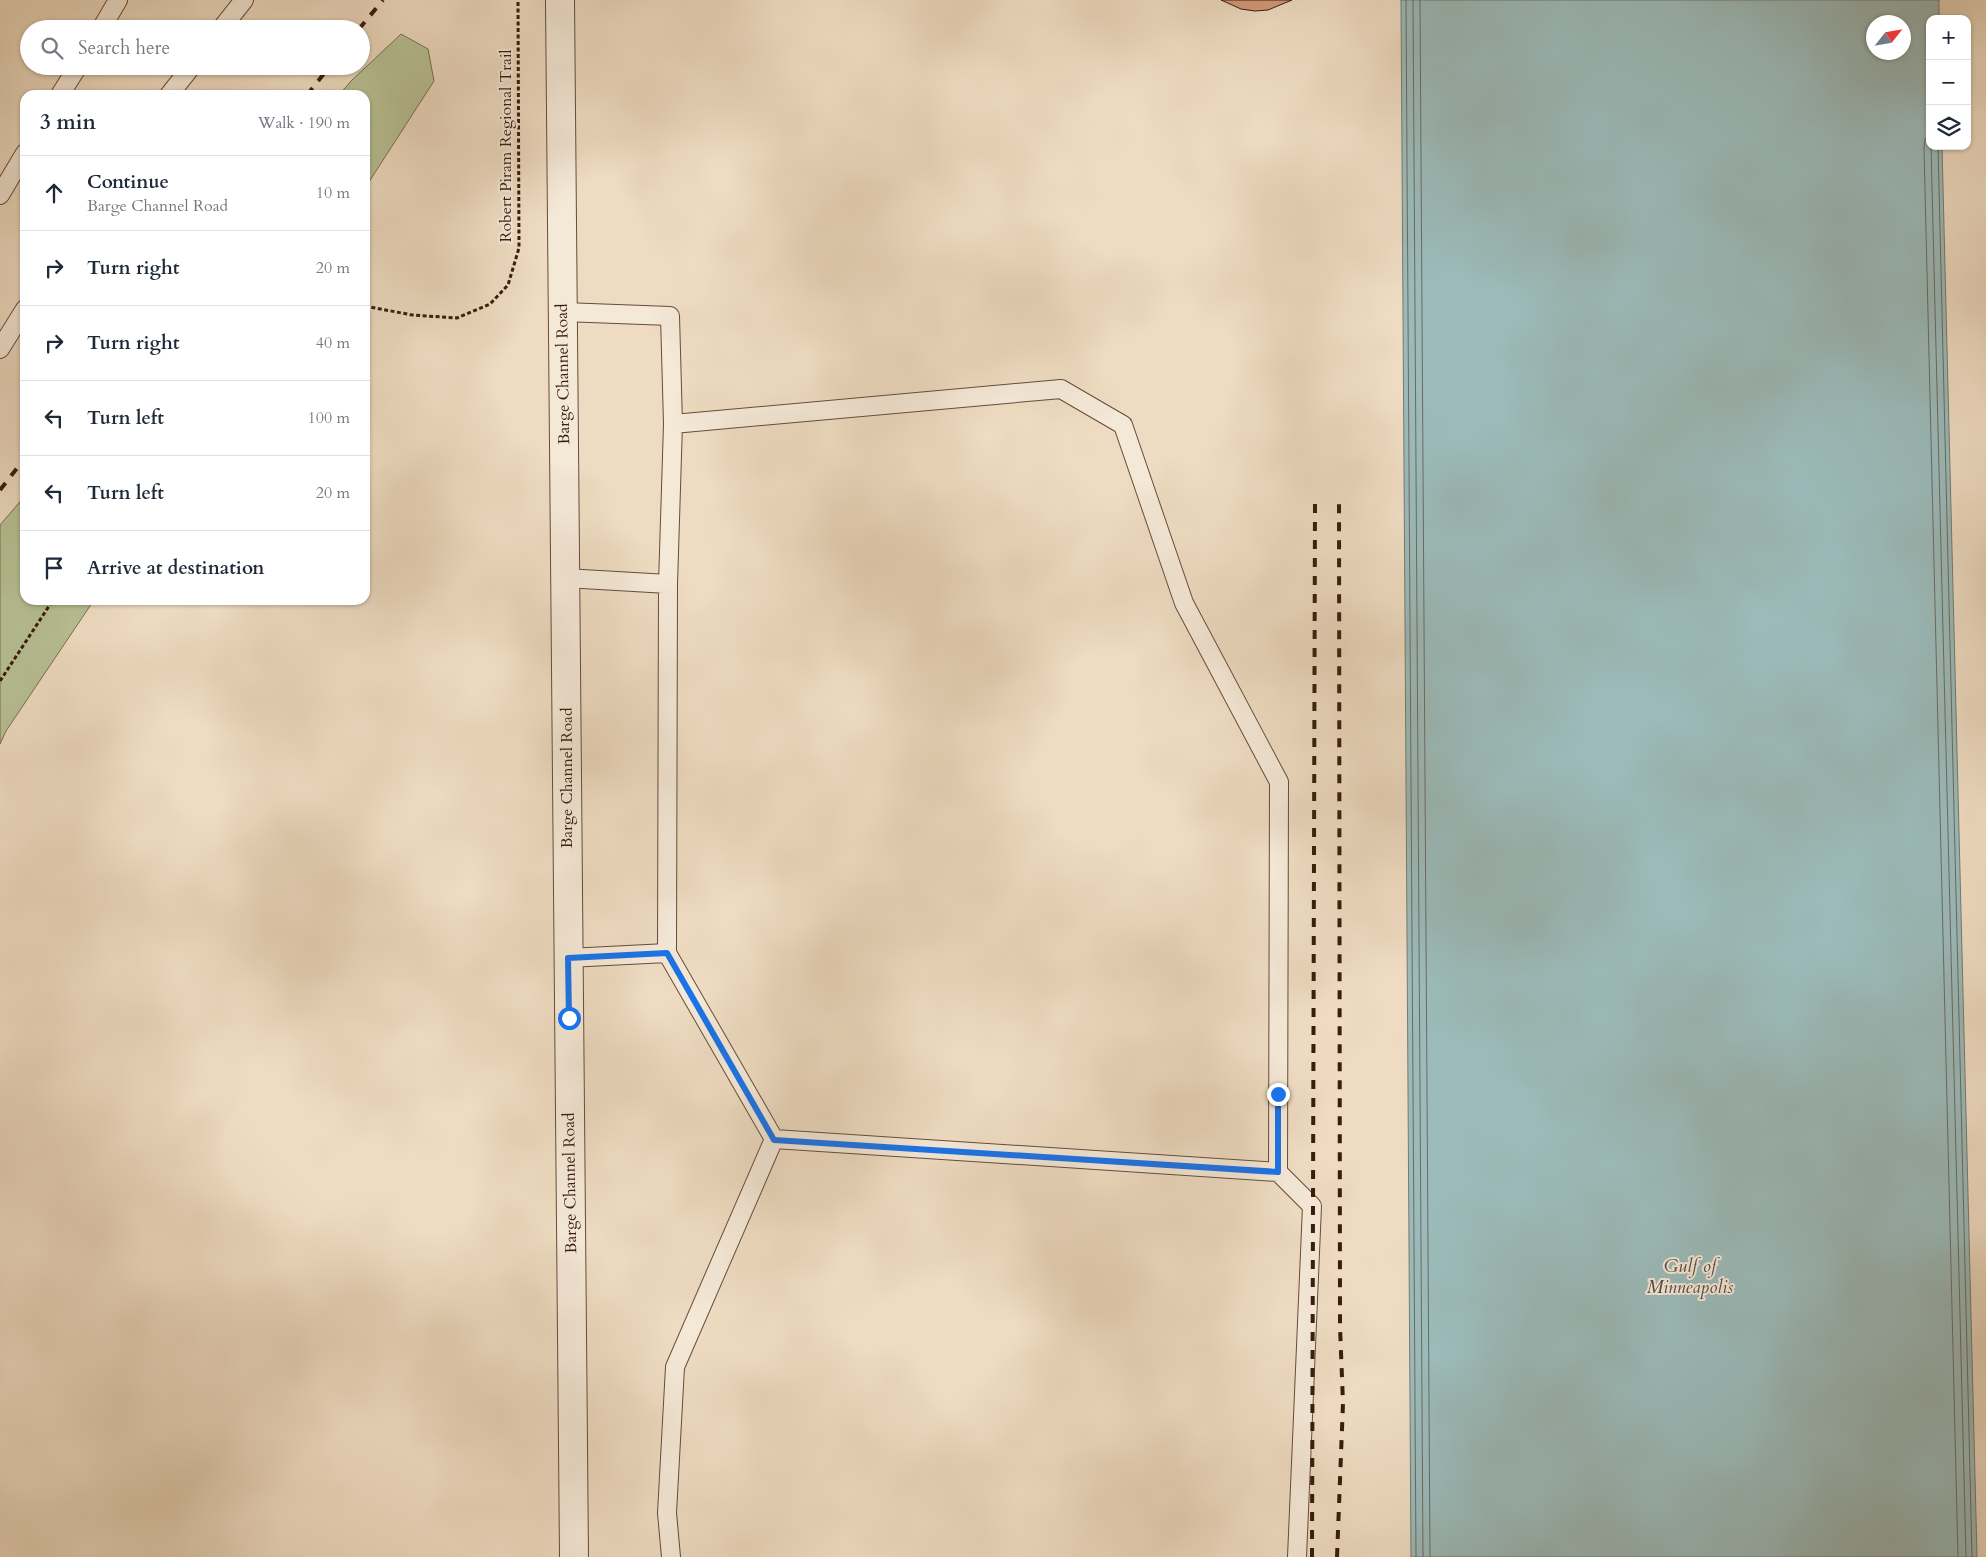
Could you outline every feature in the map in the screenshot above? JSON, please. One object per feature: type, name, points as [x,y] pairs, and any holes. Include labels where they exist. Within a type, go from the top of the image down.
[{"type":"street","name":"Barge Channel Road","points":[[560,0],[574,1557]]},
{"type":"lane","points":[[106,20],[118,0]]},
{"type":"lane","points":[[228,20],[244,0]]},
{"type":"lane","points":[[63,90],[72,75]]},
{"type":"lane","points":[[173,90],[185,75]]},
{"type":"lane","points":[[0,194],[20,161]]},
{"type":"lane","points":[[563,312],[670,316],[672,424],[668,584],[667,953],[774,1140]]},
{"type":"lane","points":[[0,349],[20,317]]},
{"type":"lane","points":[[672,424],[1061,389],[1123,426],[1184,603],[1279,782],[1278,1172]]},
{"type":"lane","points":[[565,578],[668,584]]},
{"type":"lane","points":[[568,958],[667,953]]},
{"type":"lane","points":[[774,1140],[1278,1172],[1312,1206],[1296,1557]]},
{"type":"lane","points":[[671,1557],[667,1513],[675,1366],[774,1140]]},
{"type":"path","name":"Robert Piram Regional Trail","points":[[370,307],[412,315],[457,318],[490,304],[508,285],[519,248],[518,0]]},
{"type":"path","points":[[0,681],[51,605]]},
{"type":"green space","points":[[401,34],[428,49],[434,81],[370,180],[370,90],[343,90],[357,75],[370,75],[370,63]]},
{"type":"green space","points":[[20,502],[20,605],[91,605],[6,731],[0,744],[0,525]]},
{"type":"water","name":"Gulf of Minneapolis","points":[[1401,0],[1939,0],[1939,15],[1926,15],[1926,150],[1942,150],[1977,1557],[1411,1557]]},
{"type":"building","points":[[1221,0],[1292,0],[1268,10],[1255,11],[1241,9]]},
{"type":"railway","points":[[366,20],[383,0]]},
{"type":"railway","points":[[311,90],[323,75]]},
{"type":"railway","points":[[0,490],[20,464]]},
{"type":"railway","points":[[1337,1557],[1343,1403],[1340,1327],[1339,500]]},
{"type":"railway","points":[[1312,1557],[1315,504]]},
{"type":"route","points":[[569,1018],[568,958],[667,953],[774,1140],[1278,1172],[1278,1094]]}]
